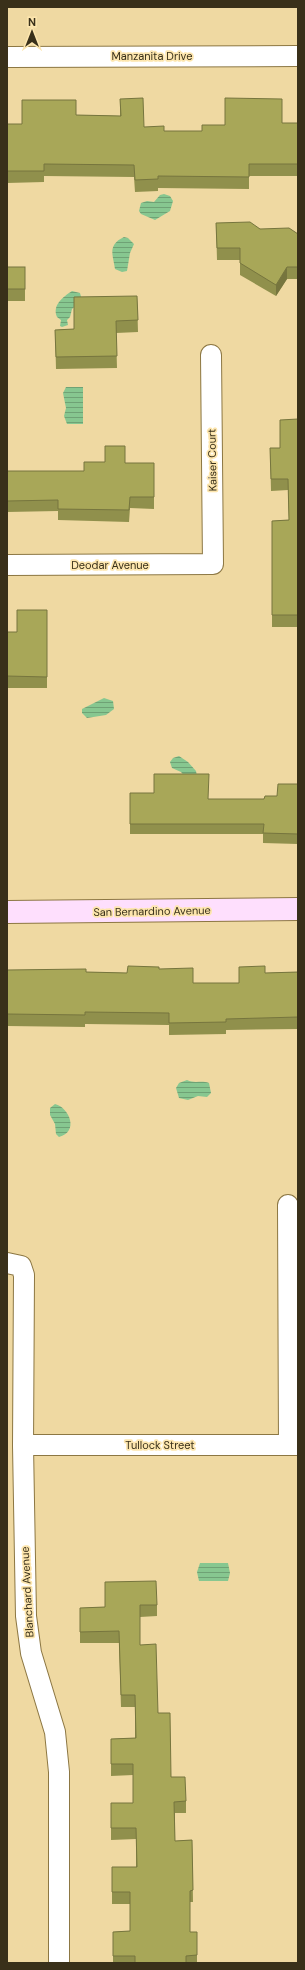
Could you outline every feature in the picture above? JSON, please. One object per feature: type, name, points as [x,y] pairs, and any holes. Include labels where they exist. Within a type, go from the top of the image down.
[{"type":"main road","name":"San Bernardino Avenue","points":[[7,912],[298,909]]},
{"type":"street","name":"Manzanita Drive","points":[[7,57],[298,56]]},
{"type":"street","name":"Kaiser Court","points":[[211,355],[213,564]]},
{"type":"street","name":"Deodar Avenue","points":[[7,565],[213,564]]},
{"type":"street","points":[[288,1205],[294,1445]]},
{"type":"street","name":"Blanchard Avenue","points":[[14,1265],[24,1275],[22,1445],[26,1616],[31,1653],[54,1732],[59,1772],[59,1963]]},
{"type":"street","name":"Tullock Street","points":[[22,1445],[294,1445]]},
{"type":"shaded area","points":[[164,194],[170,196],[173,201],[170,211],[155,220],[141,214],[139,211],[141,203],[147,201],[154,202],[160,195]]},
{"type":"shaded area","points":[[124,237],[128,238],[134,244],[130,253],[127,271],[122,272],[115,269],[112,251],[115,243]]},
{"type":"shaded area","points":[[72,291],[80,293],[82,300],[72,309],[70,317],[67,320],[68,325],[62,327],[60,326],[61,320],[57,317],[56,313],[57,305]]},
{"type":"shaded area","points":[[66,387],[83,387],[83,424],[67,424],[64,416],[66,408],[63,393]]},
{"type":"shaded area","points":[[104,698],[113,701],[114,709],[106,715],[87,718],[82,713],[82,709]]},
{"type":"shaded area","points":[[179,756],[188,762],[196,771],[197,776],[187,779],[181,772],[172,768],[170,762],[173,758]]},
{"type":"shaded area","points":[[187,1080],[209,1083],[211,1093],[207,1097],[198,1096],[188,1100],[179,1098],[176,1088],[179,1083]]},
{"type":"shaded area","points":[[55,1104],[65,1110],[70,1120],[69,1130],[59,1137],[56,1134],[55,1124],[50,1115],[50,1108]]},
{"type":"shaded area","points":[[200,1563],[228,1563],[230,1573],[228,1581],[199,1581],[197,1572]]},
{"type":"building","points":[[143,98],[144,127],[164,126],[164,131],[202,131],[202,125],[225,125],[225,98],[282,99],[282,123],[298,123],[298,164],[249,164],[249,177],[158,176],[158,179],[135,180],[134,165],[44,164],[44,171],[7,171],[7,124],[22,124],[22,100],[76,100],[76,115],[121,116],[120,99]]},
{"type":"building","points":[[250,222],[260,229],[289,228],[298,234],[298,267],[287,267],[276,285],[240,263],[240,248],[217,248],[216,223]]},
{"type":"building","points":[[7,267],[25,267],[25,289],[7,289]]},
{"type":"building","points":[[137,296],[138,320],[116,321],[117,356],[56,357],[55,330],[74,329],[74,297]]},
{"type":"building","points":[[298,419],[298,615],[272,615],[272,521],[289,520],[288,479],[271,479],[270,448],[280,448],[280,420]]},
{"type":"building","points":[[105,446],[125,446],[125,463],[154,463],[154,497],[130,497],[129,510],[58,509],[58,500],[7,501],[7,471],[84,471],[84,462],[105,462]]},
{"type":"building","points":[[17,610],[47,610],[47,677],[7,676],[7,632],[17,632]]},
{"type":"building","points":[[154,774],[209,774],[208,799],[264,799],[265,796],[277,796],[278,784],[298,784],[298,834],[263,833],[264,824],[130,824],[130,793],[154,793]]},
{"type":"building","points":[[128,966],[159,967],[159,969],[193,968],[193,983],[239,983],[239,967],[265,966],[265,973],[298,972],[298,1017],[226,1019],[226,1022],[169,1023],[169,1013],[85,1012],[85,1015],[7,1014],[7,970],[86,969],[86,972],[127,973]]},
{"type":"building","points":[[156,1581],[157,1605],[140,1605],[140,1645],[156,1644],[158,1713],[170,1713],[171,1777],[185,1777],[186,1801],[174,1802],[175,1841],[192,1840],[193,1890],[190,1891],[190,1932],[197,1932],[197,1955],[186,1956],[186,1963],[135,1963],[135,1956],[113,1956],[113,1932],[130,1931],[130,1892],[112,1892],[112,1867],[137,1867],[136,1828],[111,1828],[111,1803],[133,1803],[133,1764],[111,1764],[111,1739],[136,1738],[135,1695],[121,1695],[119,1631],[80,1632],[80,1608],[105,1607],[105,1582]]}]
